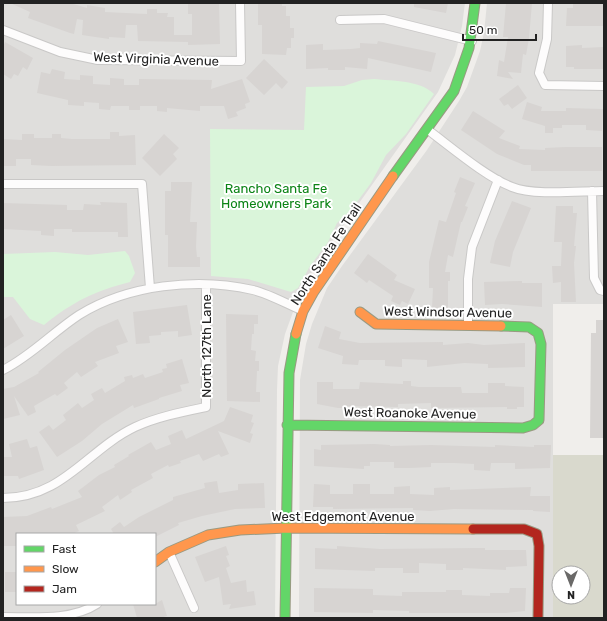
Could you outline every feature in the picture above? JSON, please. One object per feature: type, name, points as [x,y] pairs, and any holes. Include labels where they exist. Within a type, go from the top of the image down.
[{"type":"street","name":"West Virginia Avenue","points":[[3,30],[60,52],[98,60],[241,61],[240,3]]},
{"type":"street","name":"North Santa Fe Trail","points":[[285,618],[287,425],[290,357],[303,311],[356,228],[428,130],[454,91],[466,66],[472,41],[474,3]]},
{"type":"street","points":[[548,3],[547,39],[539,73],[545,85],[604,86]]},
{"type":"street","points":[[340,20],[384,19],[472,41]]},
{"type":"street","points":[[428,130],[498,180],[513,188],[530,191],[604,191]]},
{"type":"street","points":[[468,325],[468,279],[472,247],[498,180]]},
{"type":"street","points":[[3,184],[142,184],[150,288]]},
{"type":"street","points":[[592,191],[594,278],[602,290]]},
{"type":"street","points":[[3,370],[16,364],[79,316],[102,302],[150,288],[173,285],[206,285],[253,290],[303,311]]},
{"type":"street","name":"North 127th Lane","points":[[3,498],[27,495],[52,486],[104,447],[135,427],[168,415],[206,407],[206,285]]},
{"type":"street","name":"West Windsor Avenue","points":[[360,312],[376,324],[529,326],[538,333],[541,344],[539,420],[533,425]]},
{"type":"street","name":"West Roanoke Avenue","points":[[287,425],[523,428],[533,425]]},
{"type":"street","name":"West Edgemont Avenue","points":[[156,561],[169,552],[208,535],[240,530],[286,528],[524,529],[537,534],[539,546],[538,618]]},
{"type":"street","points":[[169,552],[194,608]]},
{"type":"street","points":[[3,617],[63,617],[92,608],[96,605]]},
{"type":"shaded area","points":[[3,3],[465,3],[462,26],[455,55],[438,92],[325,251],[301,290],[285,334],[278,366],[277,390],[275,618],[3,618]]},
{"type":"shaded area","points":[[487,3],[604,3],[604,304],[553,304],[553,565],[551,565],[551,605],[553,605],[553,618],[299,618],[300,380],[306,344],[312,324],[327,288],[427,150],[459,101],[467,87],[480,51],[484,33]]},
{"type":"shaded area","points":[[553,455],[604,455],[604,618],[553,618],[553,605],[591,605],[591,565],[553,565]]},
{"type":"green space","name":"Rancho Santa Fe Homeowners Park","points":[[374,79],[414,84],[428,89],[434,94],[406,134],[386,155],[371,183],[351,210],[337,223],[328,242],[310,266],[298,288],[291,292],[248,279],[211,276],[210,129],[304,130],[306,87],[344,86],[362,80]]},
{"type":"green space","points":[[125,251],[129,256],[135,273],[130,282],[106,289],[84,298],[64,310],[44,325],[30,319],[13,297],[3,297],[3,254],[55,252],[88,255]]},
{"type":"building","points":[[10,3],[70,3],[87,8],[87,5],[105,8],[105,12],[147,14],[147,9],[157,9],[157,13],[168,13],[167,17],[174,17],[174,35],[192,35],[192,14],[188,14],[188,3],[219,3],[220,44],[188,45],[188,42],[138,41],[137,25],[126,25],[125,38],[109,37],[109,39],[82,35],[83,20],[77,19],[74,34],[28,18],[30,12]]},
{"type":"building","points":[[258,3],[282,3],[282,6],[286,6],[286,16],[290,16],[290,28],[294,28],[294,38],[291,38],[291,48],[287,48],[286,55],[262,54],[262,25],[258,25]]},
{"type":"building","points":[[414,3],[448,3],[446,13],[414,7]]},
{"type":"building","points":[[506,3],[532,3],[526,55],[523,54],[521,73],[508,72],[513,79],[497,76],[499,60],[504,62],[508,37],[503,37]]},
{"type":"building","points":[[573,4],[603,4],[603,26],[566,26],[567,8],[573,8]]},
{"type":"building","points":[[378,41],[436,53],[431,72],[368,58],[367,69],[345,67],[345,70],[328,70],[328,68],[306,69],[306,45],[323,44],[323,50],[351,49],[360,48],[360,43],[377,44]]},
{"type":"building","points":[[5,42],[33,58],[27,70],[23,67],[18,76],[14,74],[11,79],[3,74],[3,47]]},
{"type":"building","points":[[582,45],[582,48],[603,47],[603,69],[574,69],[574,67],[566,67],[566,46]]},
{"type":"building","points":[[264,59],[288,82],[282,89],[276,83],[264,95],[246,78]]},
{"type":"building","points":[[52,69],[65,72],[64,79],[80,80],[80,75],[93,76],[93,84],[110,85],[110,78],[124,79],[124,85],[139,85],[139,79],[212,80],[211,89],[242,79],[250,102],[245,104],[246,108],[236,112],[238,116],[228,119],[224,106],[200,106],[200,111],[167,108],[167,112],[157,111],[157,106],[140,106],[140,110],[129,110],[129,106],[111,106],[110,110],[99,109],[99,103],[84,102],[84,106],[68,105],[68,100],[37,93],[41,72],[50,74]]},
{"type":"building","points":[[518,85],[527,98],[512,109],[508,104],[504,106],[499,99]]},
{"type":"building","points":[[527,102],[542,107],[541,111],[566,111],[566,108],[603,109],[602,131],[586,130],[586,125],[562,125],[562,128],[553,128],[553,133],[545,133],[545,126],[522,119]]},
{"type":"building","points":[[473,111],[505,131],[499,138],[520,146],[519,149],[545,150],[545,148],[602,147],[602,171],[531,171],[531,165],[524,165],[497,154],[461,130]]},
{"type":"building","points":[[110,132],[119,132],[119,136],[135,135],[136,165],[31,165],[31,159],[16,159],[16,166],[3,166],[3,139],[22,140],[22,134],[34,134],[34,138],[52,138],[52,134],[61,134],[61,138],[110,139]]},
{"type":"building","points":[[164,134],[179,148],[173,154],[177,159],[160,176],[142,158]]},
{"type":"building","points":[[460,177],[475,183],[465,206],[468,207],[461,222],[453,257],[448,255],[445,272],[450,272],[450,281],[448,281],[448,308],[432,308],[433,288],[429,288],[429,262],[439,220],[446,222],[456,193],[454,192]]},
{"type":"building","points":[[171,182],[192,182],[190,222],[197,222],[196,247],[197,257],[200,257],[200,267],[168,267],[168,235],[165,235],[165,191],[171,191]]},
{"type":"building","points":[[512,201],[531,208],[513,252],[510,267],[490,263],[495,241]]},
{"type":"building","points":[[100,202],[127,203],[128,237],[118,237],[118,232],[72,232],[72,229],[54,229],[54,236],[41,235],[41,231],[3,229],[3,203],[67,205],[67,210],[83,210],[84,204],[101,205]]},
{"type":"building","points":[[556,206],[573,206],[573,213],[577,213],[574,246],[576,246],[574,263],[576,302],[561,302],[561,282],[553,283],[552,266],[561,266],[562,242],[554,242]]},
{"type":"building","points":[[368,254],[397,275],[394,280],[415,289],[408,304],[402,301],[400,305],[391,301],[393,296],[369,280],[367,283],[354,273]]},
{"type":"building","points":[[522,281],[522,283],[542,283],[542,307],[502,304],[485,305],[484,282]]},
{"type":"building","points":[[187,305],[192,335],[178,337],[178,331],[161,332],[161,335],[149,336],[150,343],[136,344],[133,312]]},
{"type":"building","points":[[226,314],[258,315],[258,324],[254,324],[254,334],[252,334],[251,350],[256,351],[255,361],[259,361],[256,392],[260,392],[260,402],[227,401]]},
{"type":"building","points":[[11,315],[24,336],[3,349],[3,320]]},
{"type":"building","points":[[118,319],[128,342],[116,346],[119,353],[95,362],[98,366],[81,377],[77,372],[64,383],[68,388],[57,396],[55,394],[34,406],[36,412],[28,416],[14,396],[20,415],[3,419],[3,389],[14,387],[39,373],[38,372],[65,350],[97,328]]},
{"type":"building","points":[[596,320],[604,320],[604,438],[590,438],[591,333],[596,333]]},
{"type":"building","points":[[325,326],[341,332],[339,339],[360,343],[443,342],[443,345],[468,343],[484,345],[525,343],[525,367],[488,368],[488,364],[464,363],[427,367],[427,360],[402,359],[402,367],[385,366],[385,360],[359,360],[358,365],[342,364],[343,356],[318,348]]},
{"type":"building","points":[[182,359],[189,383],[180,385],[182,391],[134,408],[133,405],[102,424],[82,441],[57,457],[39,432],[49,425],[53,430],[66,420],[63,415],[78,403],[82,408],[94,400],[91,394],[102,388],[105,393],[125,381],[124,377],[132,375],[133,378],[143,374],[145,378],[163,372],[162,369],[167,368],[166,364]]},
{"type":"building","points":[[403,381],[411,381],[411,386],[419,387],[461,387],[462,393],[488,393],[488,383],[505,383],[505,386],[524,387],[524,407],[517,407],[517,409],[507,409],[507,407],[431,408],[431,403],[398,404],[398,407],[346,406],[346,408],[338,408],[317,404],[317,382],[333,382],[333,389],[359,389],[360,382],[403,384]]},
{"type":"building","points":[[230,407],[253,415],[251,422],[254,423],[250,433],[253,434],[250,443],[218,431],[229,454],[221,457],[219,454],[203,461],[199,454],[180,461],[181,463],[169,467],[168,465],[151,474],[153,478],[131,490],[132,492],[120,500],[118,495],[102,507],[105,511],[76,525],[79,531],[74,533],[16,533],[16,546],[3,546],[3,517],[27,516],[51,507],[52,509],[82,497],[78,491],[99,475],[115,467],[114,465],[129,456],[128,455],[151,442],[156,450],[171,444],[168,436],[182,430],[186,439],[224,421]]},
{"type":"building","points":[[27,439],[30,448],[37,446],[44,470],[19,479],[18,476],[3,476],[3,457],[12,457],[9,444]]},
{"type":"building","points":[[374,444],[390,446],[431,445],[495,447],[495,445],[534,447],[534,445],[551,445],[550,468],[515,469],[515,463],[491,463],[490,471],[474,470],[474,464],[454,463],[431,463],[431,467],[394,468],[394,462],[370,462],[370,466],[364,466],[364,469],[314,466],[314,449],[321,450],[321,445]]},
{"type":"building","points":[[217,481],[219,493],[238,490],[238,484],[264,483],[265,508],[235,509],[202,516],[178,523],[179,525],[156,536],[156,533],[113,533],[111,529],[120,522],[124,527],[139,517],[173,500],[173,497],[205,488],[204,483]]},
{"type":"building","points":[[314,484],[330,485],[330,494],[353,494],[353,484],[370,484],[370,494],[394,494],[394,487],[410,486],[410,494],[434,495],[434,488],[450,487],[450,490],[531,487],[530,496],[550,496],[550,512],[533,510],[454,509],[430,511],[413,510],[413,508],[333,509],[333,507],[313,507]]},
{"type":"building","points":[[226,546],[229,555],[226,556],[230,566],[226,568],[231,583],[246,580],[247,592],[254,591],[256,605],[229,609],[231,604],[223,605],[219,577],[205,582],[195,557]]},
{"type":"building","points":[[337,546],[380,549],[485,548],[485,550],[526,550],[527,566],[506,567],[506,570],[463,568],[463,570],[446,570],[446,564],[419,563],[419,573],[403,573],[403,568],[375,568],[375,571],[315,569],[315,548],[337,549]]},
{"type":"building","points":[[5,572],[16,572],[16,592],[5,592]]},
{"type":"building","points":[[314,588],[373,589],[373,595],[402,596],[402,592],[446,592],[446,590],[462,590],[462,595],[490,596],[490,593],[509,593],[510,588],[526,588],[525,611],[506,613],[409,613],[409,611],[373,610],[373,613],[314,612]]},
{"type":"building","points":[[162,600],[167,616],[160,618],[137,618],[133,605],[156,605],[156,603]]},
{"type":"traffic: fast","points":[[393,176],[454,91],[469,48],[475,3]]},
{"type":"traffic: fast","points":[[287,425],[523,428],[533,425],[539,420],[541,344],[538,333],[529,327],[501,326]]},
{"type":"traffic: fast","points":[[285,618],[289,373],[296,334]]},
{"type":"traffic: slow","points":[[296,334],[303,311],[313,293],[393,176]]},
{"type":"traffic: slow","points":[[360,312],[376,324],[501,326]]},
{"type":"traffic: slow","points":[[156,561],[169,552],[208,535],[240,530],[286,528],[473,529]]},
{"type":"traffic: jam","points":[[473,529],[524,529],[537,534],[539,546],[538,618]]}]
